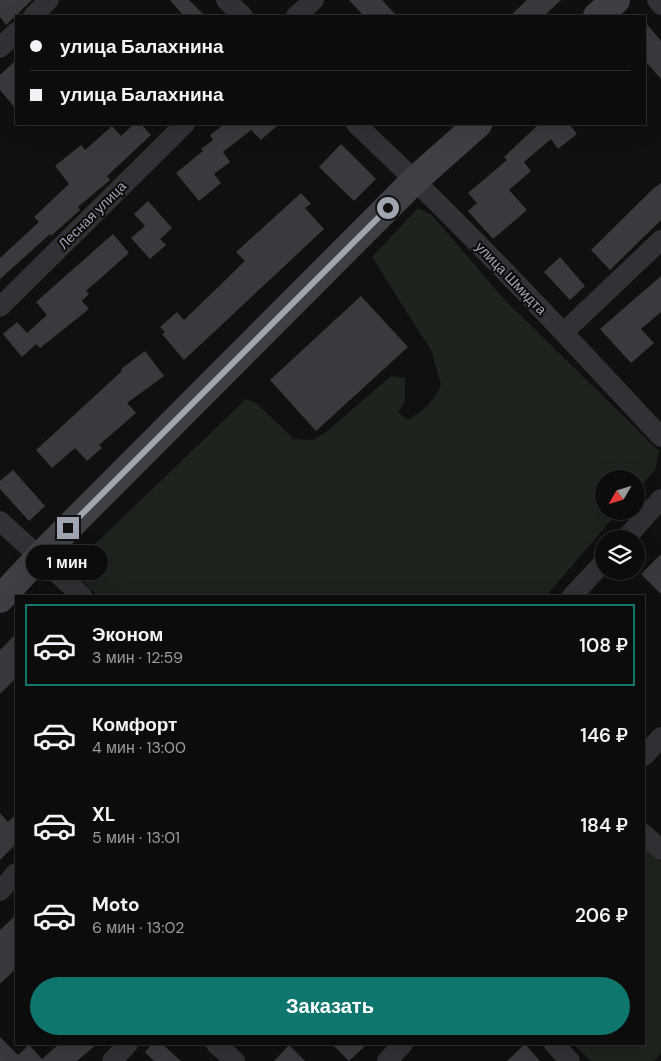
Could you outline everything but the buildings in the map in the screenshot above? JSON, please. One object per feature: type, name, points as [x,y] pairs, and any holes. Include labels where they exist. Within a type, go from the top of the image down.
[{"type":"street","points":[[33,15],[49,0]]},
{"type":"street","points":[[226,0],[242,15]]},
{"type":"street","points":[[297,15],[314,0]]},
{"type":"street","points":[[599,15],[616,0]]},
{"type":"street","points":[[656,0],[661,5]]},
{"type":"street","points":[[0,48],[15,33]]},
{"type":"street","name":"Лесная улица","points":[[0,306],[184,125]]},
{"type":"street","name":"улица Шмидта","points":[[357,125],[415,180],[564,332],[661,438]]},
{"type":"street","points":[[0,599],[40,556],[415,180],[477,125]]},
{"type":"street","points":[[564,332],[661,240]]},
{"type":"street","points":[[633,530],[661,499]]},
{"type":"street","points":[[0,521],[81,595]]},
{"type":"street","points":[[573,595],[595,572]]},
{"type":"street","points":[[645,755],[661,737]]},
{"type":"street","points":[[645,835],[661,850]]},
{"type":"street","points":[[0,891],[15,875]]},
{"type":"street","points":[[112,1061],[127,1045]]},
{"type":"street","points":[[217,1045],[235,1061]]},
{"type":"street","points":[[387,1061],[402,1045]]},
{"type":"street","points":[[555,1045],[570,1061]]},
{"type":"shaded area","points":[[418,208],[432,215],[505,300],[659,451],[655,470],[645,481],[645,470],[595,470],[595,520],[611,520],[603,530],[595,530],[595,539],[547,595],[97,595],[77,576],[72,566],[246,399],[256,403],[294,439],[312,440],[325,433],[391,376],[405,378],[405,401],[398,412],[408,420],[431,401],[441,385],[432,352],[372,257]]},
{"type":"shaded area","points":[[645,847],[661,862],[661,1053],[654,1061],[591,1061],[574,1045],[645,1045]]},
{"type":"route","points":[[68,528],[388,208]]}]
